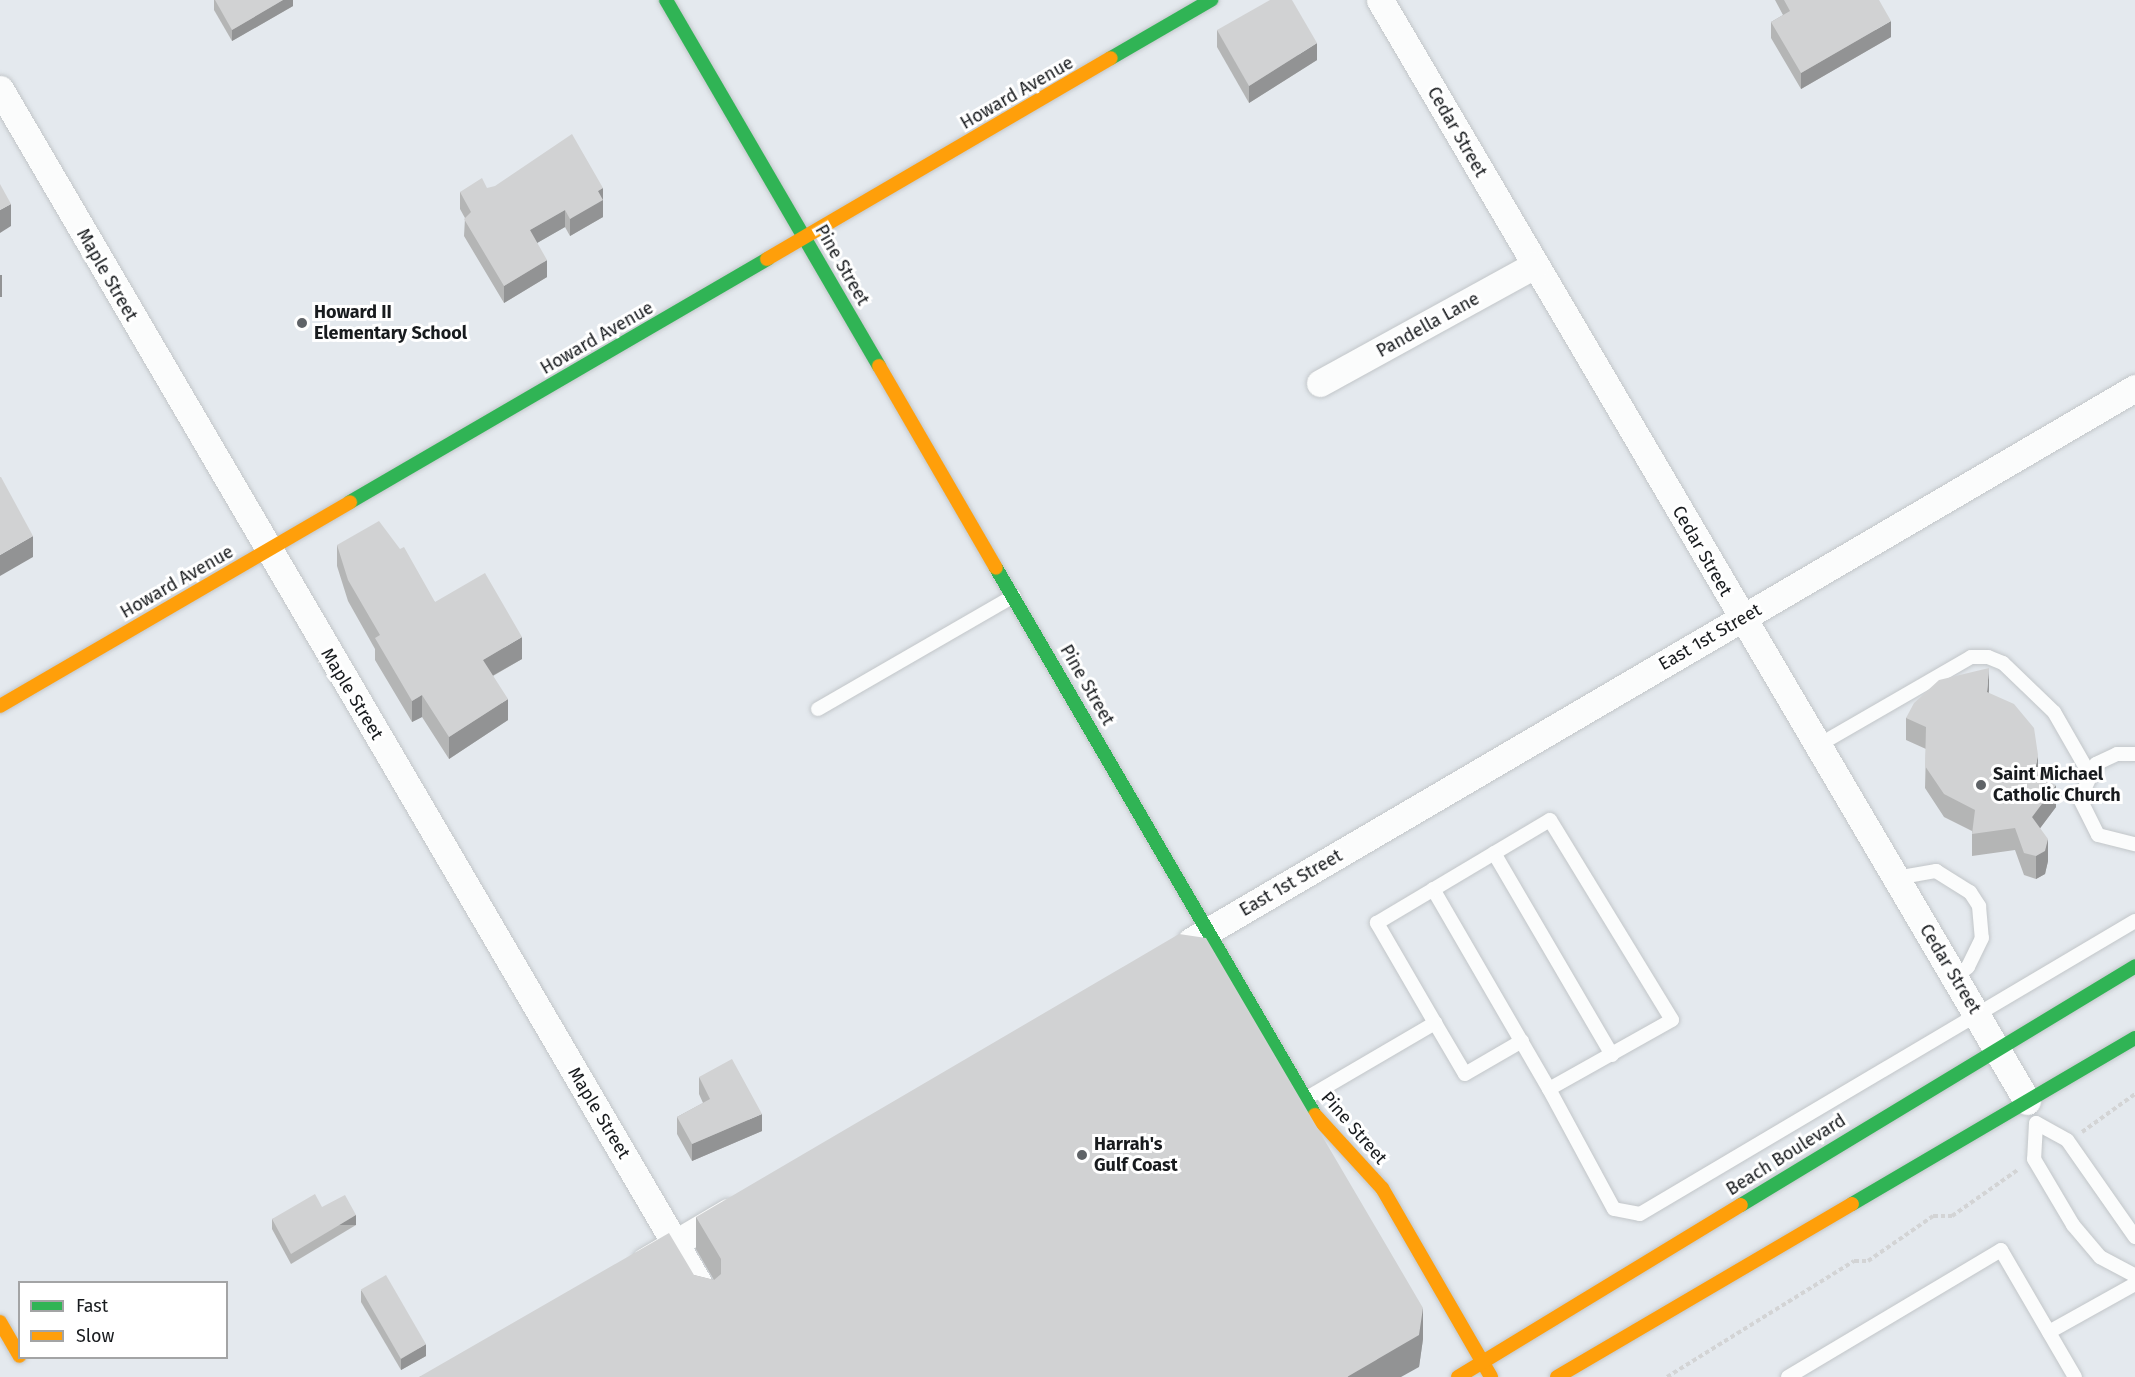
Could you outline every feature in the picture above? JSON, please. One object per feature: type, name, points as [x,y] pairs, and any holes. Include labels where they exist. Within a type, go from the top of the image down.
[{"type":"main road","name":"Pine Street","points":[[666,0],[1209,931],[1305,1100],[1382,1188],[1491,1377]]},
{"type":"main road","name":"Howard Avenue","points":[[0,706],[1211,0]]},
{"type":"main road","name":"Beach Boulevard","points":[[1458,1377],[1997,1047],[2135,966]]},
{"type":"main road","points":[[1557,1377],[2031,1112],[2135,1038]]},
{"type":"main road","points":[[0,1322],[18,1353]]},
{"type":"street","name":"Cedar Street","points":[[1380,0],[1742,619],[1997,1047],[2031,1112]]},
{"type":"street","name":"Maple Street","points":[[0,89],[267,550],[707,1298]]},
{"type":"street","name":"Pandella Lane","points":[[1320,383],[1534,264]]},
{"type":"street","name":"East 1st Street","points":[[1168,955],[2135,388]]},
{"type":"street","points":[[626,1272],[747,1201]]},
{"type":"lane","points":[[818,710],[1014,596]]},
{"type":"lane","points":[[1817,746],[1971,657],[1988,657],[2003,663],[2054,712],[2089,773]]},
{"type":"lane","points":[[2135,754],[2106,758],[2089,773],[2080,799],[2089,825],[2110,842],[2135,844]]},
{"type":"lane","points":[[1522,1041],[1465,1074],[1377,923],[1550,820],[1672,1020],[1550,1089]]},
{"type":"lane","points":[[1494,853],[1612,1055]]},
{"type":"lane","points":[[1896,878],[1936,871],[1971,892],[1979,906],[1982,938],[1968,967],[1955,977]]},
{"type":"lane","points":[[1433,889],[1550,1089],[1614,1209],[1640,1214],[2135,921]]},
{"type":"lane","points":[[1305,1100],[1435,1023]]},
{"type":"lane","points":[[2031,1112],[2067,1140],[2135,1237]]},
{"type":"lane","points":[[2031,1112],[2034,1159],[2073,1225],[2100,1257],[2135,1274]]},
{"type":"lane","points":[[1788,1377],[2001,1250],[2075,1377]]},
{"type":"lane","points":[[2049,1332],[2135,1274]]},
{"type":"path","points":[[2080,1133],[2135,1094]]},
{"type":"path","points":[[1667,1377],[1854,1261],[1868,1261],[1933,1216],[1952,1216],[2014,1172]]},
{"type":"building","points":[[215,0],[283,0],[232,30]]},
{"type":"building","points":[[1270,0],[1292,0],[1317,43],[1249,86],[1217,30]]},
{"type":"building","points":[[1784,0],[1879,0],[1891,21],[1801,73],[1771,22],[1790,11]]},
{"type":"building","points":[[572,134],[603,188],[598,191],[603,200],[570,219],[565,210],[530,230],[547,260],[504,286],[464,219],[471,212],[460,192],[482,178],[487,188],[495,186]]},
{"type":"building","points":[[0,184],[11,204],[0,210]]},
{"type":"building","points":[[0,477],[33,536],[0,555]]},
{"type":"building","points":[[379,521],[400,549],[404,547],[435,602],[485,573],[522,637],[483,660],[508,699],[449,737],[422,695],[412,701],[375,638],[380,635],[348,580],[337,545]]},
{"type":"building","name":"Saint Michael Catholic Church","points":[[1989,668],[1987,692],[2014,704],[2034,728],[2038,755],[2034,775],[2056,785],[2032,817],[2048,839],[2045,851],[2036,856],[2024,853],[2015,828],[1972,834],[1975,810],[1944,794],[1925,766],[1926,727],[1906,718],[1914,703],[1939,680]]},
{"type":"building","name":"Harrah's Gulf Coast","points":[[1179,934],[1206,938],[1423,1308],[1419,1335],[1347,1377],[419,1377],[669,1233],[694,1275],[714,1280],[721,1274],[721,1259],[696,1217]]},
{"type":"building","points":[[732,1059],[762,1114],[692,1144],[677,1117],[710,1099],[699,1077]]},
{"type":"building","points":[[315,1194],[322,1207],[345,1195],[356,1215],[291,1254],[272,1219]]},
{"type":"building","points":[[386,1275],[426,1344],[401,1359],[361,1290]]},
{"type":"traffic: fast","points":[[666,0],[879,366]]},
{"type":"traffic: fast","points":[[1111,58],[1211,0]]},
{"type":"traffic: fast","points":[[350,502],[767,259]]},
{"type":"traffic: fast","points":[[996,568],[1315,1115]]},
{"type":"traffic: fast","points":[[1741,1205],[2135,966]]},
{"type":"traffic: fast","points":[[1852,1204],[2135,1038]]},
{"type":"traffic: slow","points":[[767,259],[1111,58]]},
{"type":"traffic: slow","points":[[879,366],[996,568]]},
{"type":"traffic: slow","points":[[0,706],[350,502]]},
{"type":"traffic: slow","points":[[1315,1115],[1382,1188],[1491,1377]]},
{"type":"traffic: slow","points":[[1557,1377],[1852,1204]]},
{"type":"traffic: slow","points":[[1458,1377],[1741,1205]]},
{"type":"traffic: slow","points":[[0,1322],[18,1353]]},
{"type":"place","name":"Howard II Elementary School","points":[[302,323]]},
{"type":"place","name":"Saint Michael Catholic Church","points":[[1981,785]]},
{"type":"place","name":"Harrah's Gulf Coast","points":[[1082,1155]]}]
